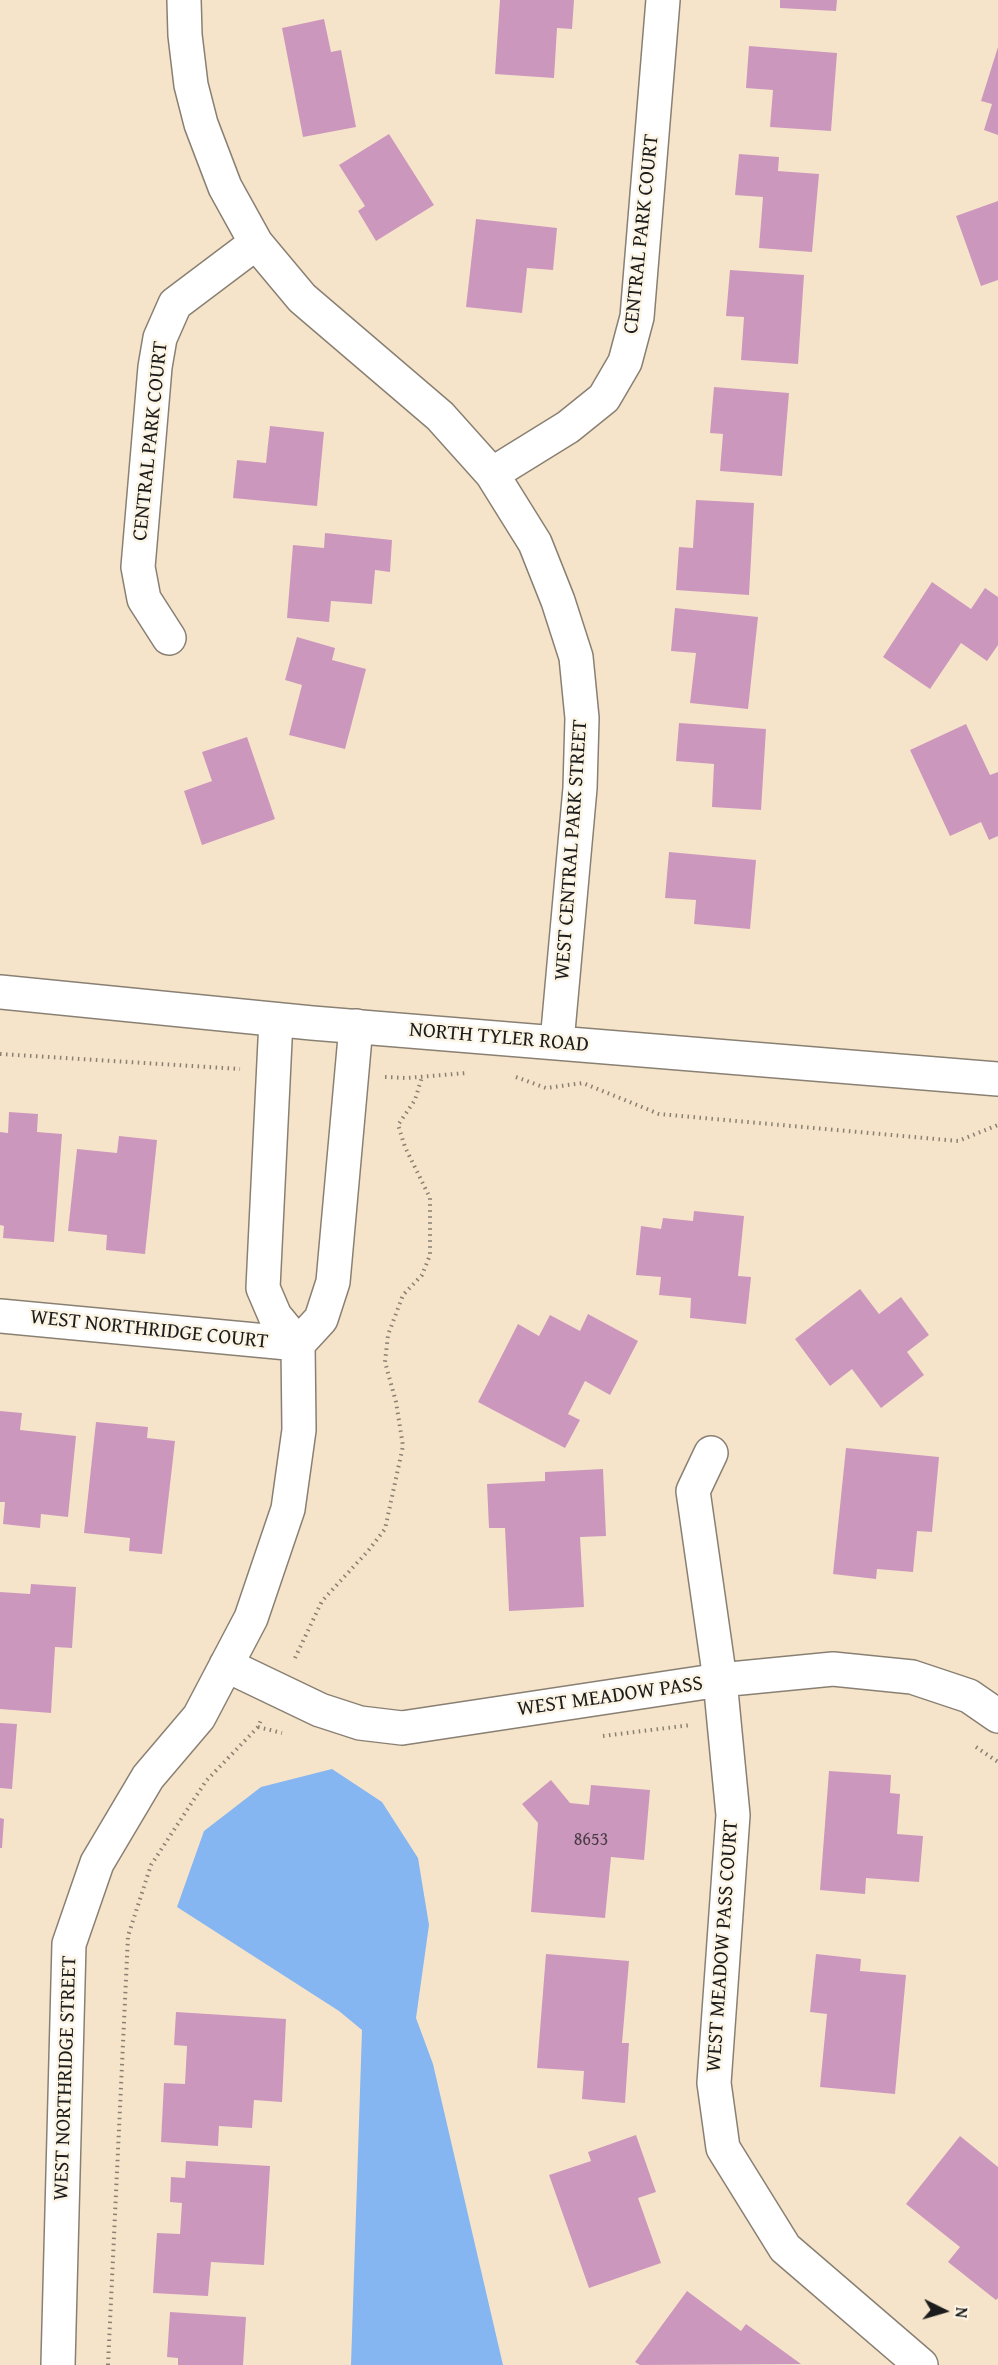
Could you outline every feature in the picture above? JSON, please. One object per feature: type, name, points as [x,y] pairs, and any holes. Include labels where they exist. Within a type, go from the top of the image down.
[{"type":"street","name":"WEST CENTRAL PARK STREET","points":[[184,0],[185,35],[191,85],[201,124],[225,187],[255,243],[302,298],[440,416],[492,474],[535,543],[558,601],[576,657],[582,718],[580,788],[557,1042]]},
{"type":"street","name":"CENTRAL PARK COURT","points":[[492,474],[568,427],[604,398],[625,362],[637,317],[663,0]]},
{"type":"street","name":"CENTRAL PARK COURT","points":[[169,638],[144,599],[138,567],[155,367],[160,338],[175,304],[255,243]]},
{"type":"street","name":"NORTH TYLER ROAD","points":[[0,992],[276,1020],[998,1079]]},
{"type":"street","points":[[276,1020],[263,1288],[275,1316],[298,1344],[321,1319],[333,1282],[356,1026]]},
{"type":"street","name":"WEST NORTHRIDGE COURT","points":[[0,1316],[298,1344]]},
{"type":"street","name":"WEST NORTHRIDGE STREET","points":[[58,2365],[69,1944],[97,1863],[148,1777],[199,1717],[251,1618],[288,1509],[299,1430],[298,1344]]},
{"type":"street","name":"WEST MEADOW PASS COURT","points":[[711,1454],[693,1491],[720,1680],[733,1815],[714,2083],[723,2148],[785,2248],[921,2365]]},
{"type":"street","name":"WEST MEADOW PASS","points":[[226,1665],[320,1710],[360,1723],[402,1728],[720,1680],[833,1669],[912,1677],[969,1696],[998,1716]]},
{"type":"path","points":[[0,1054],[273,1071]]},
{"type":"path","points":[[352,1075],[406,1078],[476,1072]]},
{"type":"path","points":[[507,1074],[546,1088],[583,1083],[659,1114],[958,1141],[998,1125]]},
{"type":"path","points":[[594,1737],[724,1720]]},
{"type":"path","points":[[258,1727],[289,1735]]},
{"type":"path","points":[[969,1742],[998,1762]]},
{"type":"water","points":[[332,1769],[382,1802],[418,1858],[429,1925],[416,2018],[433,2064],[503,2365],[351,2365],[362,2030],[339,2011],[177,1907],[204,1831],[261,1787]]},
{"type":"building","points":[[500,0],[574,0],[572,29],[557,28],[554,78],[495,74]]},
{"type":"building","points":[[780,0],[837,0],[836,11],[780,8]]},
{"type":"building","points":[[324,19],[331,52],[341,50],[356,127],[303,137],[282,28]]},
{"type":"building","points":[[749,46],[837,53],[831,131],[770,127],[773,90],[746,88]]},
{"type":"building","points":[[998,47],[998,135],[984,130],[992,104],[981,101]]},
{"type":"building","points":[[389,134],[434,205],[376,241],[358,211],[365,206],[339,165]]},
{"type":"building","points":[[739,154],[779,157],[778,171],[819,174],[812,252],[759,248],[763,197],[735,195]]},
{"type":"building","points":[[998,201],[998,280],[981,286],[956,216]]},
{"type":"building","points":[[476,219],[557,228],[553,270],[527,268],[522,313],[466,307]]},
{"type":"building","points":[[730,270],[804,275],[798,364],[741,360],[744,317],[726,316]]},
{"type":"building","points":[[714,387],[789,393],[782,476],[720,471],[723,434],[710,433]]},
{"type":"building","points":[[270,426],[324,432],[317,506],[233,498],[237,460],[266,463]]},
{"type":"building","points":[[696,500],[754,503],[749,595],[676,590],[679,547],[693,548]]},
{"type":"building","points":[[325,533],[392,540],[390,572],[375,570],[372,604],[331,601],[329,622],[287,618],[293,545],[324,548]]},
{"type":"building","points":[[932,582],[971,609],[985,588],[998,597],[998,645],[987,661],[961,643],[930,689],[883,657]]},
{"type":"building","points":[[675,608],[758,617],[748,709],[690,703],[696,653],[671,651]]},
{"type":"building","points":[[297,637],[335,648],[332,660],[366,669],[345,749],[289,735],[302,685],[285,680]]},
{"type":"building","points":[[679,723],[766,729],[761,810],[712,807],[714,764],[676,761]]},
{"type":"building","points":[[966,724],[990,775],[998,772],[998,836],[989,840],[981,822],[950,836],[910,750]]},
{"type":"building","points":[[247,737],[275,819],[202,845],[184,791],[212,781],[202,752]]},
{"type":"building","points":[[669,852],[756,860],[750,929],[694,924],[696,900],[665,898]]},
{"type":"building","points":[[9,1112],[38,1114],[37,1132],[62,1134],[54,1242],[3,1238],[4,1226],[0,1225],[0,1132],[8,1133]]},
{"type":"building","points":[[119,1136],[157,1140],[145,1254],[106,1250],[107,1235],[68,1231],[77,1149],[117,1153]]},
{"type":"building","points":[[694,1211],[744,1216],[738,1276],[751,1277],[746,1324],[690,1318],[691,1298],[659,1295],[661,1277],[636,1275],[641,1226],[661,1229],[663,1218],[693,1221]]},
{"type":"building","points":[[860,1289],[879,1314],[901,1297],[929,1335],[907,1352],[924,1375],[881,1408],[852,1369],[830,1386],[795,1339]]},
{"type":"building","points":[[588,1314],[638,1341],[610,1395],[585,1381],[568,1414],[580,1420],[565,1448],[478,1402],[518,1324],[539,1336],[550,1315],[580,1331]]},
{"type":"building","points":[[0,1411],[22,1413],[20,1430],[76,1436],[68,1517],[41,1514],[40,1528],[3,1524],[5,1502],[0,1502]]},
{"type":"building","points":[[96,1422],[148,1427],[147,1438],[175,1441],[162,1554],[129,1551],[130,1538],[84,1533]]},
{"type":"building","points":[[846,1448],[939,1457],[932,1532],[917,1531],[913,1572],[877,1569],[876,1579],[833,1574]]},
{"type":"building","points":[[603,1469],[606,1536],[580,1537],[584,1607],[509,1611],[505,1528],[489,1528],[487,1484],[545,1481],[545,1472]]},
{"type":"building","points":[[31,1584],[76,1587],[72,1648],[55,1647],[51,1713],[0,1709],[0,1592],[30,1594]]},
{"type":"building","points":[[0,1723],[17,1724],[12,1789],[0,1788]]},
{"type":"building","points":[[829,1771],[891,1775],[890,1793],[900,1794],[897,1834],[923,1836],[919,1882],[866,1878],[865,1894],[820,1890]]},
{"type":"building","points":[[551,1780],[570,1803],[589,1805],[591,1785],[650,1790],[644,1860],[611,1857],[605,1918],[531,1912],[538,1823],[522,1804]]},
{"type":"building","points":[[0,1818],[4,1819],[2,1848],[0,1848]]},
{"type":"building","points":[[546,1954],[629,1961],[622,2043],[629,2043],[625,2103],[582,2099],[584,2071],[537,2068]]},
{"type":"building","points":[[816,1954],[861,1959],[860,1971],[906,1975],[895,2094],[820,2087],[827,2014],[810,2012]]},
{"type":"building","points":[[176,2012],[286,2019],[282,2102],[254,2100],[252,2128],[219,2126],[218,2146],[161,2142],[164,2083],[185,2084],[187,2046],[174,2045]]},
{"type":"building","points":[[636,2135],[656,2192],[638,2198],[661,2263],[589,2288],[549,2175],[591,2161],[588,2152]]},
{"type":"building","points":[[960,2136],[998,2167],[998,2298],[996,2300],[948,2262],[960,2247],[906,2204]]},
{"type":"building","points":[[186,2161],[270,2166],[264,2265],[211,2262],[208,2296],[153,2293],[157,2233],[180,2234],[182,2203],[170,2202],[171,2177],[185,2178]]},
{"type":"building","points":[[687,2291],[741,2331],[746,2324],[801,2364],[640,2365],[635,2362]]},
{"type":"building","points":[[170,2312],[246,2317],[243,2365],[178,2365],[178,2358],[167,2357]]}]
